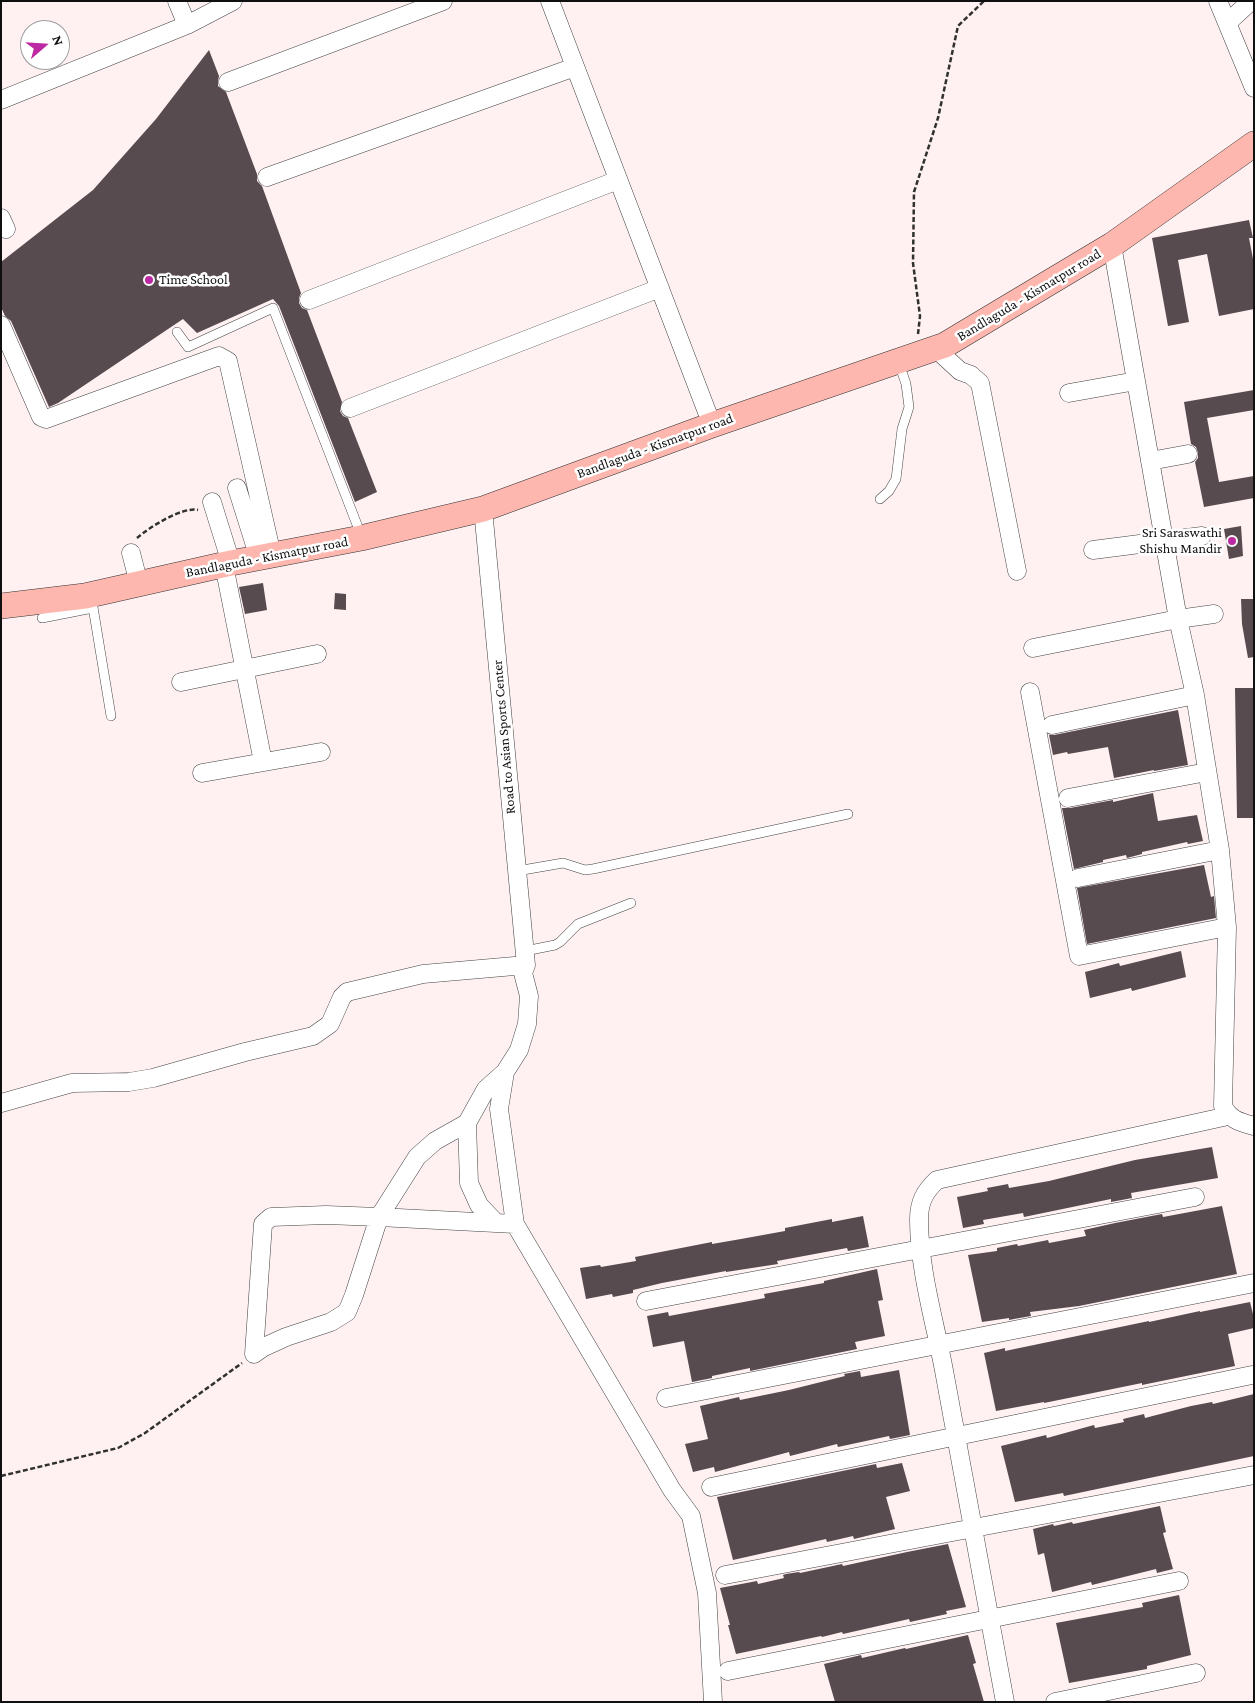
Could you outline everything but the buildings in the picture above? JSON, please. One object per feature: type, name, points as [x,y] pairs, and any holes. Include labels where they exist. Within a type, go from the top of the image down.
[{"type":"street","points":[[177,1],[187,25]]},
{"type":"street","points":[[1,100],[187,25],[232,1]]},
{"type":"street","points":[[228,82],[443,1]]},
{"type":"street","points":[[550,1],[712,425]]},
{"type":"street","points":[[1218,1],[1254,88]]},
{"type":"street","points":[[1227,23],[1251,1]]},
{"type":"street","points":[[267,177],[575,67]]},
{"type":"street","name":"Bandlaguda - Kismatpur road","points":[[1,606],[92,602],[139,584],[265,556],[362,538],[483,509],[712,425],[945,345],[1112,245],[1254,144]]},
{"type":"street","points":[[309,300],[618,180]]},
{"type":"street","points":[[1112,245],[1178,619],[1195,695],[1220,850],[1227,927],[1223,1106],[1228,1116],[1254,1126]]},
{"type":"street","points":[[350,408],[660,288]]},
{"type":"street","points":[[1,325],[41,417],[46,419],[219,356],[225,358],[228,361],[265,556]]},
{"type":"street","points":[[916,355],[971,375],[980,383],[1017,571]]},
{"type":"street","points":[[1069,393],[1136,381]]},
{"type":"street","points":[[1150,461],[1188,454]]},
{"type":"street","points":[[237,488],[265,556]]},
{"type":"street","points":[[206,506],[228,564],[244,668],[263,762]]},
{"type":"street","name":"Road to Asian Sports Center","points":[[483,509],[526,958],[523,973],[529,996],[527,1024],[519,1050],[505,1072]]},
{"type":"street","points":[[1093,550],[1202,536]]},
{"type":"street","points":[[131,553],[139,584]]},
{"type":"street","points":[[1033,648],[1178,619],[1214,614]]},
{"type":"street","points":[[181,682],[317,654]]},
{"type":"street","points":[[1030,692],[1079,956],[1227,927]]},
{"type":"street","points":[[1052,725],[1195,695]]},
{"type":"street","points":[[202,773],[320,752]]},
{"type":"street","points":[[1068,798],[1207,772]]},
{"type":"street","points":[[1078,878],[1220,850]]},
{"type":"street","points":[[1,1103],[72,1084],[129,1082],[152,1078],[245,1052],[314,1036],[330,1024],[342,997],[347,992],[423,974],[526,958]]},
{"type":"street","points":[[496,1223],[479,1205],[469,1184],[467,1123],[486,1089],[505,1072]]},
{"type":"street","points":[[505,1072],[499,1109],[515,1224],[672,1490],[692,1516],[708,1593],[713,1702]]},
{"type":"street","points":[[1005,1702],[940,1345],[920,1249],[920,1202],[926,1190],[937,1180],[1228,1116]]},
{"type":"street","points":[[254,1354],[286,1337],[331,1322],[347,1312],[379,1217],[417,1157],[435,1141],[467,1123]]},
{"type":"street","points":[[646,1301],[1195,1197]]},
{"type":"street","points":[[254,1354],[263,1224],[271,1217],[326,1215],[515,1224]]},
{"type":"street","points":[[666,1398],[1254,1283]]},
{"type":"street","points":[[711,1487],[1252,1375]]},
{"type":"street","points":[[725,1575],[1254,1475]]},
{"type":"street","points":[[728,1671],[1179,1580]]},
{"type":"street","points":[[1055,1702],[1196,1673]]},
{"type":"lane","points":[[177,332],[188,347],[273,308],[362,538]]},
{"type":"lane","points":[[880,499],[889,491],[896,479],[902,429],[909,408],[906,384],[916,355]]},
{"type":"lane","points":[[42,618],[92,602],[111,716]]},
{"type":"lane","points":[[517,871],[563,863],[585,870],[848,814]]},
{"type":"lane","points":[[526,958],[560,942],[578,924],[632,903]]},
{"type":"path","points":[[916,355],[920,316],[913,263],[914,192],[938,118],[958,26],[984,1]]},
{"type":"path","points":[[131,553],[134,542],[150,528],[189,509],[206,506]]},
{"type":"path","points":[[1,1476],[118,1448],[131,1442],[254,1354]]},
{"type":"place","name":"Time School","points":[[149,280]]},
{"type":"place","name":"Sri Saraswathi Shishu Mandir","points":[[1232,541]]}]
